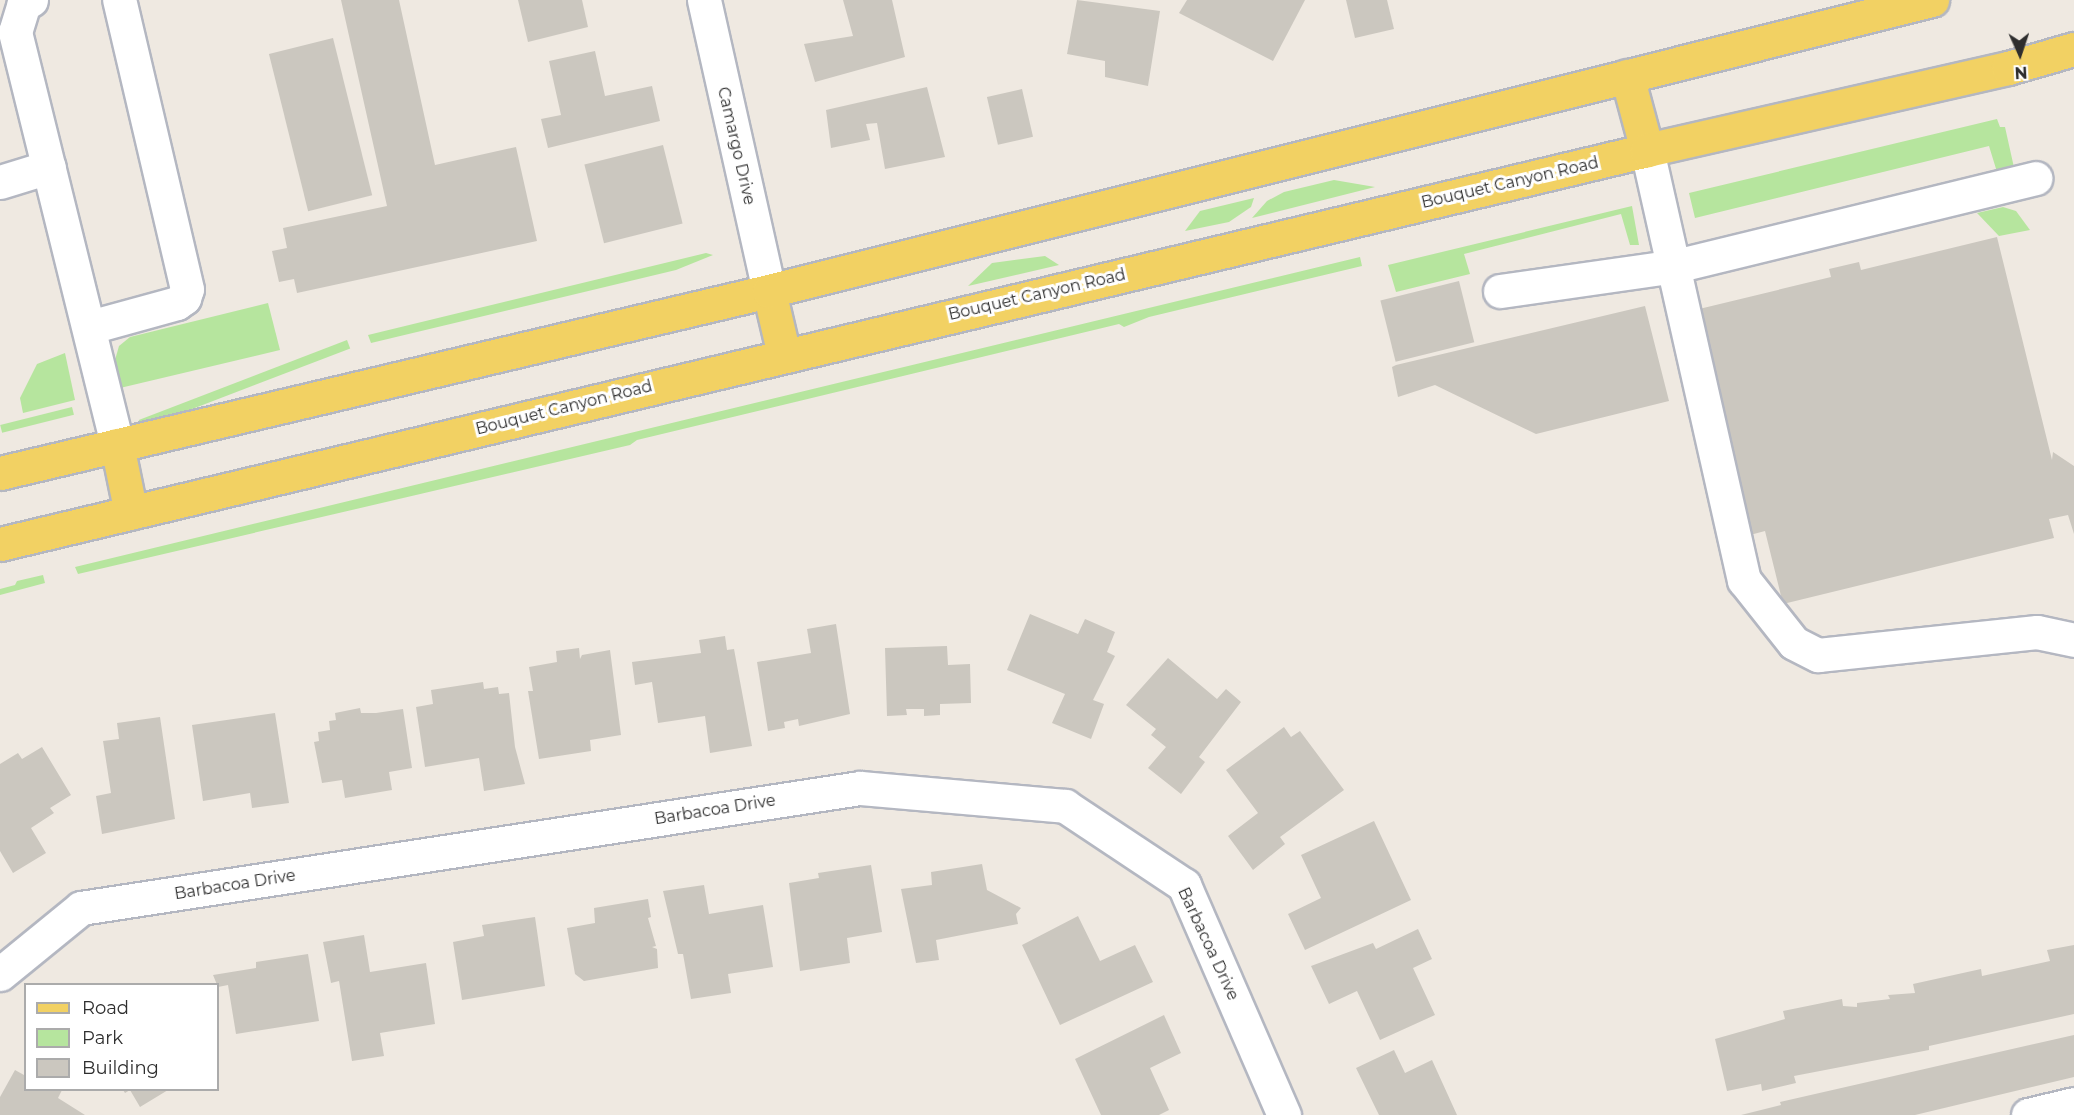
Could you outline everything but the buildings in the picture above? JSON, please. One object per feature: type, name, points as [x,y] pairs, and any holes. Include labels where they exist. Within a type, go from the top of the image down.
[{"type":"main road","points":[[0,473],[769,291],[1932,0]]},
{"type":"main road","name":"Bouquet Canyon Road","points":[[0,544],[1647,150],[2008,68],[2074,49]]},
{"type":"main road","points":[[1627,76],[1647,150]]},
{"type":"main road","points":[[769,291],[783,356]]},
{"type":"main road","points":[[117,445],[131,513]]},
{"type":"street","points":[[31,0],[24,3],[15,32],[90,327],[117,445]]},
{"type":"street","points":[[90,327],[177,303],[184,298],[187,289],[119,0]]},
{"type":"street","name":"Camargo Drive","points":[[704,0],[769,291]]},
{"type":"street","points":[[1647,150],[1744,580],[1794,643],[1818,655],[2037,632],[2074,640]]},
{"type":"street","points":[[0,182],[49,167]]},
{"type":"street","points":[[1500,291],[1675,266],[2036,178]]},
{"type":"street","name":"Barbacoa Drive","points":[[0,974],[81,908],[860,788],[1065,806],[1184,885],[1284,1115]]},
{"type":"street","points":[[2028,1115],[2074,1104]]},
{"type":"green space","points":[[1997,119],[2000,127],[2005,127],[2015,172],[1997,172],[1989,146],[1695,218],[1689,193]]},
{"type":"green space","points":[[1334,180],[1375,187],[1252,218],[1267,201],[1284,192]]},
{"type":"green space","points":[[1254,198],[1251,207],[1229,222],[1185,231],[1200,211]]},
{"type":"green space","points":[[1632,206],[1639,245],[1630,245],[1621,214],[1464,254],[1470,274],[1396,292],[1388,265]]},
{"type":"green space","points":[[2003,207],[2016,211],[2030,230],[1999,236],[1977,213]]},
{"type":"green space","points":[[706,253],[713,255],[676,270],[371,343],[368,335]]},
{"type":"green space","points":[[1045,256],[1059,265],[968,286],[992,263]]},
{"type":"green space","points":[[1360,257],[1362,266],[1149,317],[1124,327],[1119,324],[637,440],[630,445],[78,574],[75,567]]},
{"type":"green space","points":[[268,303],[280,350],[120,388],[115,360],[119,346],[130,337]]},
{"type":"green space","points":[[347,340],[350,348],[142,428],[139,420]]},
{"type":"green space","points":[[65,353],[75,400],[23,413],[20,398],[37,364]]},
{"type":"green space","points":[[72,407],[74,415],[2,433],[0,425]]},
{"type":"green space","points":[[43,575],[45,583],[0,595],[0,589],[15,585],[17,581]]}]
